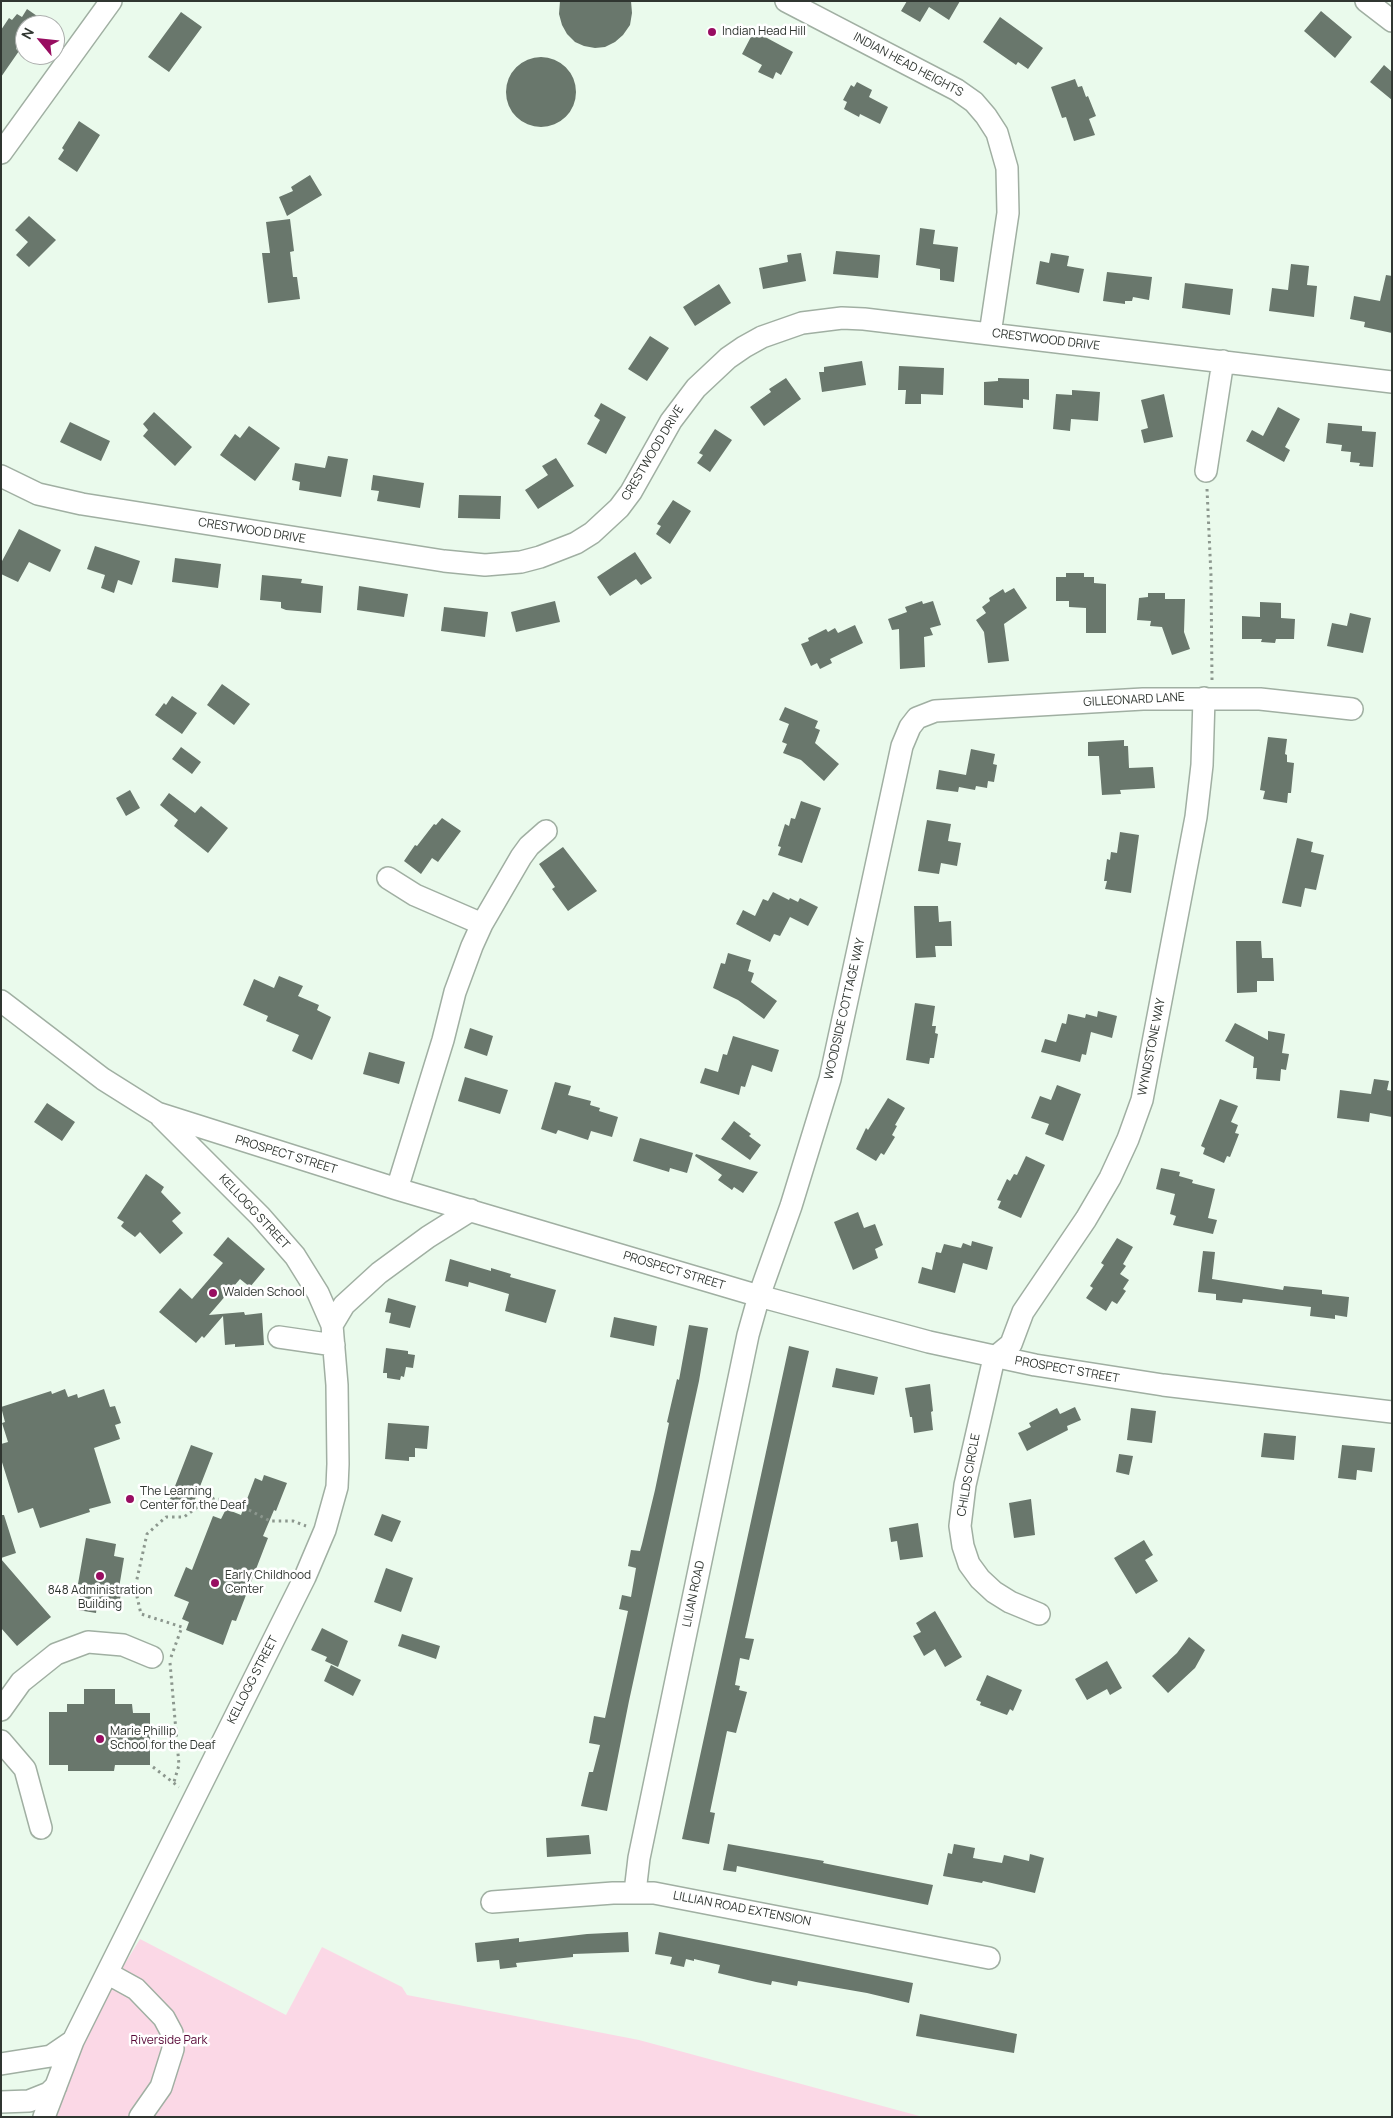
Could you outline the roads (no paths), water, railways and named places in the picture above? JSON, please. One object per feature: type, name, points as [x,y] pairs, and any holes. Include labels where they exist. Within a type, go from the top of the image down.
[{"type":"street","points":[[1,153],[110,1]]},
{"type":"street","name":"INDIAN HEAD HEIGHTS","points":[[786,1],[957,90],[974,102],[997,133],[1007,168],[1008,213],[990,334]]},
{"type":"street","points":[[1366,1],[1392,21]]},
{"type":"street","name":"CRESTWOOD DRIVE","points":[[1,476],[38,494],[82,504],[444,561],[485,565],[521,562],[540,557],[567,548],[592,533],[606,521],[631,492],[682,404],[706,378],[728,358],[762,337],[802,323],[842,318],[887,321],[1392,382]]},
{"type":"street","points":[[1206,471],[1223,362]]},
{"type":"street","name":"GILLEONARD LANE","points":[[917,718],[935,712],[1143,699],[1208,698],[1291,701],[1352,709]]},
{"type":"street","name":"WYNDSTONE WAY","points":[[994,1358],[1011,1344],[1023,1312],[1098,1198],[1119,1159],[1136,1121],[1147,1079],[1196,817],[1208,698]]},
{"type":"street","name":"WOODSIDE COTTAGE WAY","points":[[759,1296],[791,1206],[830,1079],[902,746],[905,736],[917,718]]},
{"type":"street","points":[[397,1189],[443,1040],[462,969],[482,924],[521,857],[529,846],[546,831]]},
{"type":"street","points":[[388,878],[415,895],[482,924]]},
{"type":"street","name":"PROSPECT STREET","points":[[1,1001],[103,1079],[157,1113],[397,1189],[759,1296],[878,1330],[994,1358],[1139,1382],[1392,1412]]},
{"type":"street","name":"KELLOGG STREET","points":[[44,2117],[73,2041],[305,1578],[325,1530],[337,1487],[339,1413],[333,1335],[318,1293],[295,1256],[260,1216],[157,1113]]},
{"type":"street","points":[[279,1337],[333,1335],[344,1305],[372,1279],[428,1237],[470,1210]]},
{"type":"street","name":"LILIAN ROAD","points":[[635,1892],[645,1829],[746,1345],[759,1296]]},
{"type":"street","name":"CHILDS CIRCLE","points":[[994,1358],[962,1504],[960,1526],[963,1546],[969,1564],[980,1579],[994,1592],[1010,1602],[1039,1614]]},
{"type":"street","points":[[1,1710],[21,1682],[56,1654],[88,1642],[123,1645],[152,1657]]},
{"type":"street","points":[[1,1741],[25,1769],[41,1828]]},
{"type":"street","name":"LILLIAN ROAD EXTENSION","points":[[492,1902],[635,1892],[676,1896],[989,1958]]},
{"type":"street","points":[[107,1973],[136,1989],[164,2018],[172,2033],[173,2049],[161,2086],[140,2117]]},
{"type":"street","name":"KELLOGG STREET","points":[[1,2064],[51,2056],[73,2041]]},
{"type":"street","points":[[1,2102],[30,2101],[49,2093],[56,2086]]},
{"type":"place","name":"Indian Head Hill","points":[[712,32]]},
{"type":"place","name":"Walden School","points":[[213,1293]]},
{"type":"place","name":"The Learning Center for the Deaf","points":[[130,1499]]},
{"type":"place","name":"848 Administration Building","points":[[100,1576]]},
{"type":"place","name":"Early Childhood Center","points":[[215,1583]]},
{"type":"place","name":"Marie Phillip School for the Deaf","points":[[100,1739]]},
{"type":"park label","name":"Riverside Park","points":[[169,2041]]}]
